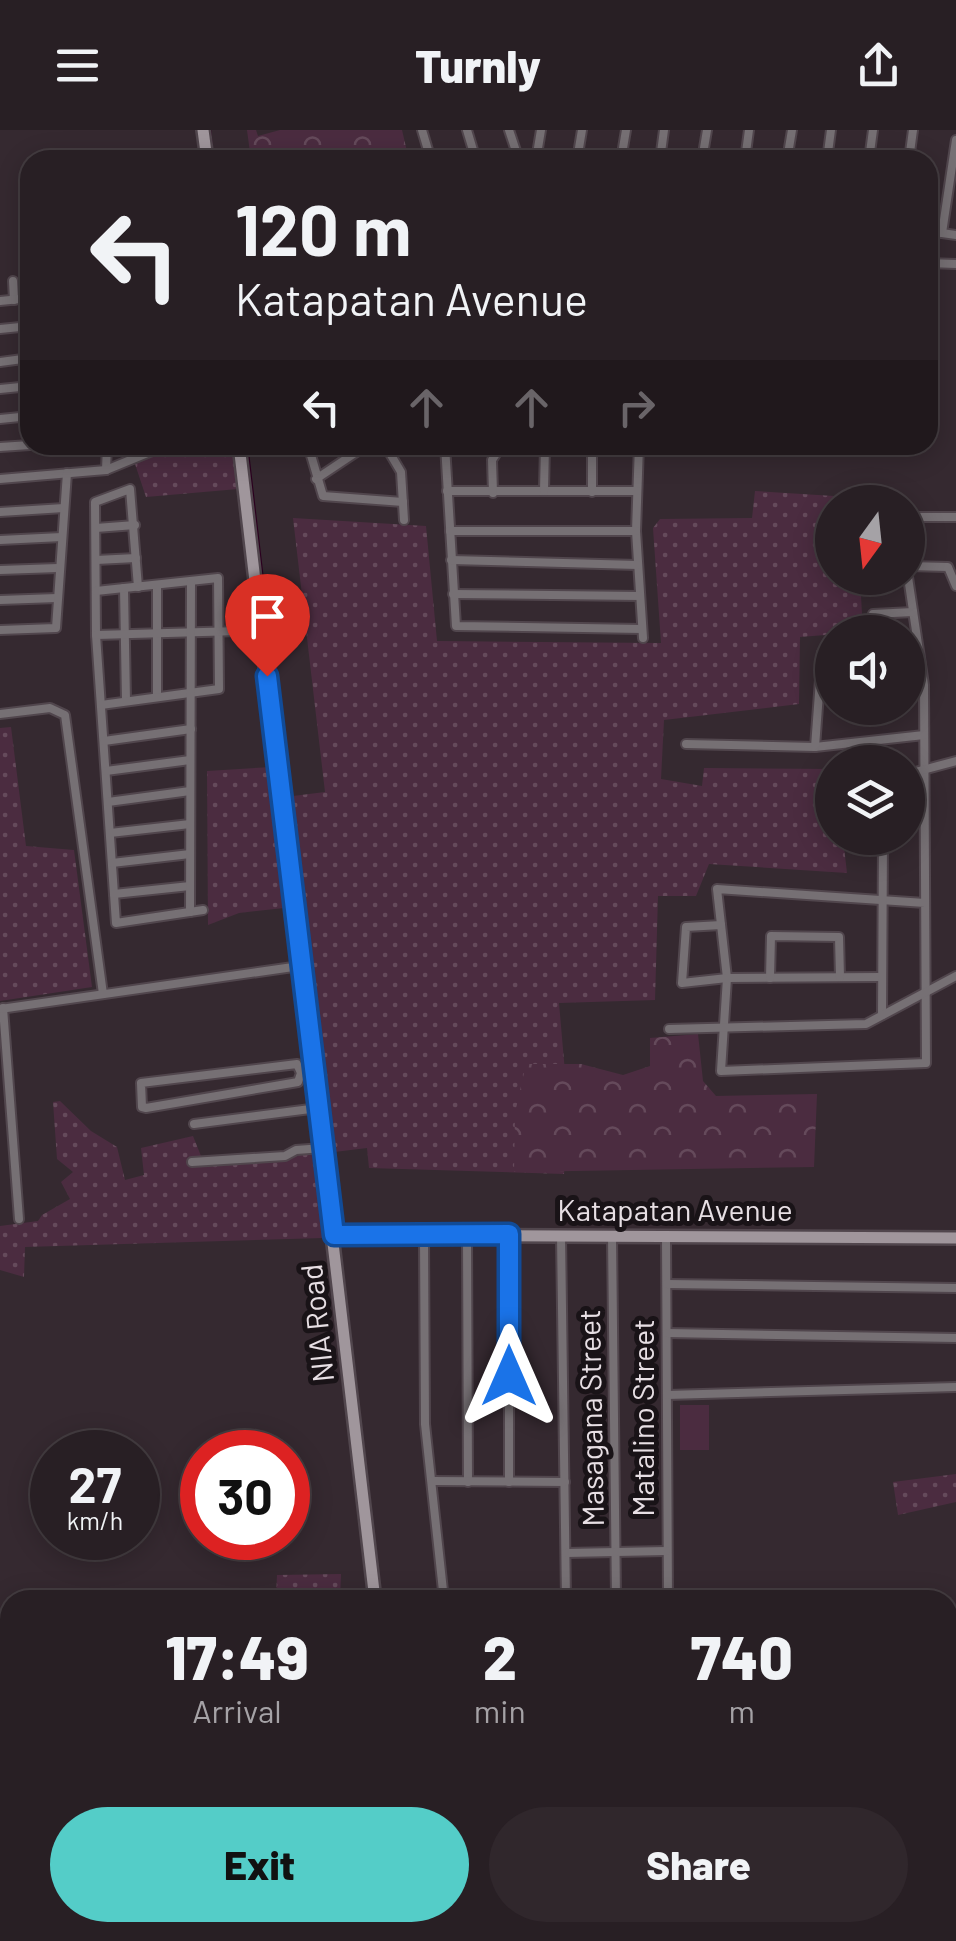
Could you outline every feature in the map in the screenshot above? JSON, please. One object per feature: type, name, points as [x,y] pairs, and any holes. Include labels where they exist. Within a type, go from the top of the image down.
[{"type":"street","points":[[942,233],[956,140]]},
{"type":"street","points":[[938,232],[956,235]]},
{"type":"street","points":[[13,281],[14,300]]},
{"type":"street","points":[[0,301],[20,299]]},
{"type":"street","points":[[106,470],[107,455]]},
{"type":"street","points":[[0,479],[106,470],[143,455]]},
{"type":"street","name":"NIA Road","points":[[239,455],[300,966],[307,1073],[318,1108],[374,1590]]},
{"type":"street","points":[[310,455],[323,496],[403,502]]},
{"type":"street","points":[[316,479],[352,455]]},
{"type":"street","points":[[390,455],[401,472],[404,520]]},
{"type":"street","points":[[446,455],[456,626],[642,633],[636,532],[639,455]]},
{"type":"street","points":[[493,493],[492,460],[495,455]]},
{"type":"street","points":[[544,492],[545,455]]},
{"type":"street","points":[[592,455],[592,492]]},
{"type":"street","points":[[0,630],[56,628],[67,472]]},
{"type":"street","points":[[138,586],[130,489],[95,502],[96,636],[116,922],[203,910]]},
{"type":"street","points":[[447,492],[637,491]]},
{"type":"street","points":[[0,512],[64,508]]},
{"type":"street","points":[[925,517],[956,517]]},
{"type":"street","points":[[96,528],[135,525]]},
{"type":"street","points":[[450,531],[636,532]]},
{"type":"street","points":[[0,540],[62,537]]},
{"type":"street","points":[[96,560],[136,558]]},
{"type":"street","points":[[450,560],[638,566]]},
{"type":"street","points":[[925,566],[948,567],[956,586]]},
{"type":"street","points":[[0,570],[58,568]]},
{"type":"street","points":[[96,591],[218,578],[219,688],[101,705]]},
{"type":"street","points":[[190,583],[190,912]]},
{"type":"street","points":[[157,585],[157,696]]},
{"type":"street","points":[[124,588],[126,701]]},
{"type":"street","points":[[452,594],[640,596]]},
{"type":"street","points":[[911,595],[924,685],[924,745]]},
{"type":"street","points":[[0,600],[57,598]]},
{"type":"street","points":[[238,631],[258,602]]},
{"type":"street","points":[[872,615],[913,612]]},
{"type":"street","points":[[96,636],[238,631],[264,653]]},
{"type":"street","points":[[0,714],[50,708],[64,715],[103,994]]},
{"type":"street","points":[[104,741],[190,729]]},
{"type":"street","points":[[832,745],[924,734]]},
{"type":"street","points":[[686,744],[815,747]]},
{"type":"street","points":[[106,770],[190,760]]},
{"type":"street","points":[[925,770],[956,761]]},
{"type":"street","points":[[108,802],[190,791]]},
{"type":"street","points":[[110,833],[190,824]]},
{"type":"street","points":[[112,863],[190,854]]},
{"type":"street","points":[[882,1015],[884,855]]},
{"type":"street","points":[[925,855],[926,992],[926,1063],[722,1071],[727,978],[717,888],[925,903]]},
{"type":"street","points":[[114,894],[190,886]]},
{"type":"street","points":[[721,925],[686,927],[682,983],[727,978],[882,977]]},
{"type":"street","points":[[770,978],[771,936],[839,938],[840,977]]},
{"type":"street","points":[[19,1219],[2,1009],[300,966]]},
{"type":"street","points":[[669,1029],[866,1024],[956,976]]},
{"type":"street","points":[[297,1064],[307,1073],[298,1082],[144,1108],[139,1086],[297,1064]]},
{"type":"street","points":[[225,1073],[228,1092]]},
{"type":"street","points":[[194,1124],[318,1108]]},
{"type":"street","points":[[192,1162],[285,1156],[296,1150],[323,1148]]},
{"type":"street","points":[[424,1234],[425,1424],[443,1590]]},
{"type":"street","points":[[467,1234],[468,1482]]},
{"type":"street","points":[[509,1234],[509,1482]]},
{"type":"street","name":"Katapatan Avenue","points":[[334,1235],[956,1238]]},
{"type":"street","points":[[561,1235],[566,1590]]},
{"type":"street","name":"Masagana Street","points":[[612,1236],[616,1590]]},
{"type":"street","name":"Matalino Street","points":[[666,1236],[668,1590]]},
{"type":"street","points":[[667,1284],[956,1288]]},
{"type":"street","points":[[667,1333],[956,1338]]},
{"type":"street","points":[[667,1395],[956,1387]]},
{"type":"street","points":[[432,1481],[565,1482]]},
{"type":"street","points":[[566,1553],[666,1551]]},
{"type":"green space","points":[[247,130],[256,130],[258,136],[280,130],[402,130],[407,150],[250,150]]},
{"type":"green space","points":[[157,455],[236,455],[238,489],[146,497],[135,464]]},
{"type":"green space","points":[[755,491],[815,495],[815,595],[861,595],[862,615],[815,615],[815,636],[800,637],[799,704],[664,720],[661,779],[702,786],[704,768],[815,769],[815,855],[845,855],[847,873],[709,864],[696,896],[658,896],[655,1000],[559,1003],[568,1107],[564,1174],[369,1168],[367,1148],[318,1154],[328,1230],[323,1238],[25,1247],[24,1277],[0,1270],[0,1226],[38,1221],[70,1199],[61,1182],[73,1172],[57,1159],[53,1102],[60,1101],[91,1131],[117,1147],[125,1180],[144,1175],[141,1148],[193,1136],[203,1161],[313,1152],[284,908],[239,913],[208,925],[207,771],[272,767],[277,798],[325,792],[293,518],[426,526],[437,641],[661,643],[653,528],[660,519],[752,518]]},
{"type":"green space","points":[[11,727],[26,846],[74,850],[92,987],[0,1001],[0,728]]},
{"type":"green space","points":[[698,1034],[703,1081],[716,1096],[817,1094],[814,1167],[514,1172],[515,1113],[526,1064],[581,1064],[623,1075],[650,1066],[650,1038]]},
{"type":"green space","points":[[680,1405],[709,1405],[709,1450],[680,1450]]},
{"type":"green space","points":[[956,1474],[956,1502],[898,1515],[893,1482]]},
{"type":"green space","points":[[341,1574],[340,1590],[276,1590],[277,1575]]},
{"type":"waterway","points":[[210,130],[212,150]]},
{"type":"waterway","points":[[248,455],[308,965]]},
{"type":"route","points":[[267,676],[334,1235],[509,1234],[509,1376]]}]
